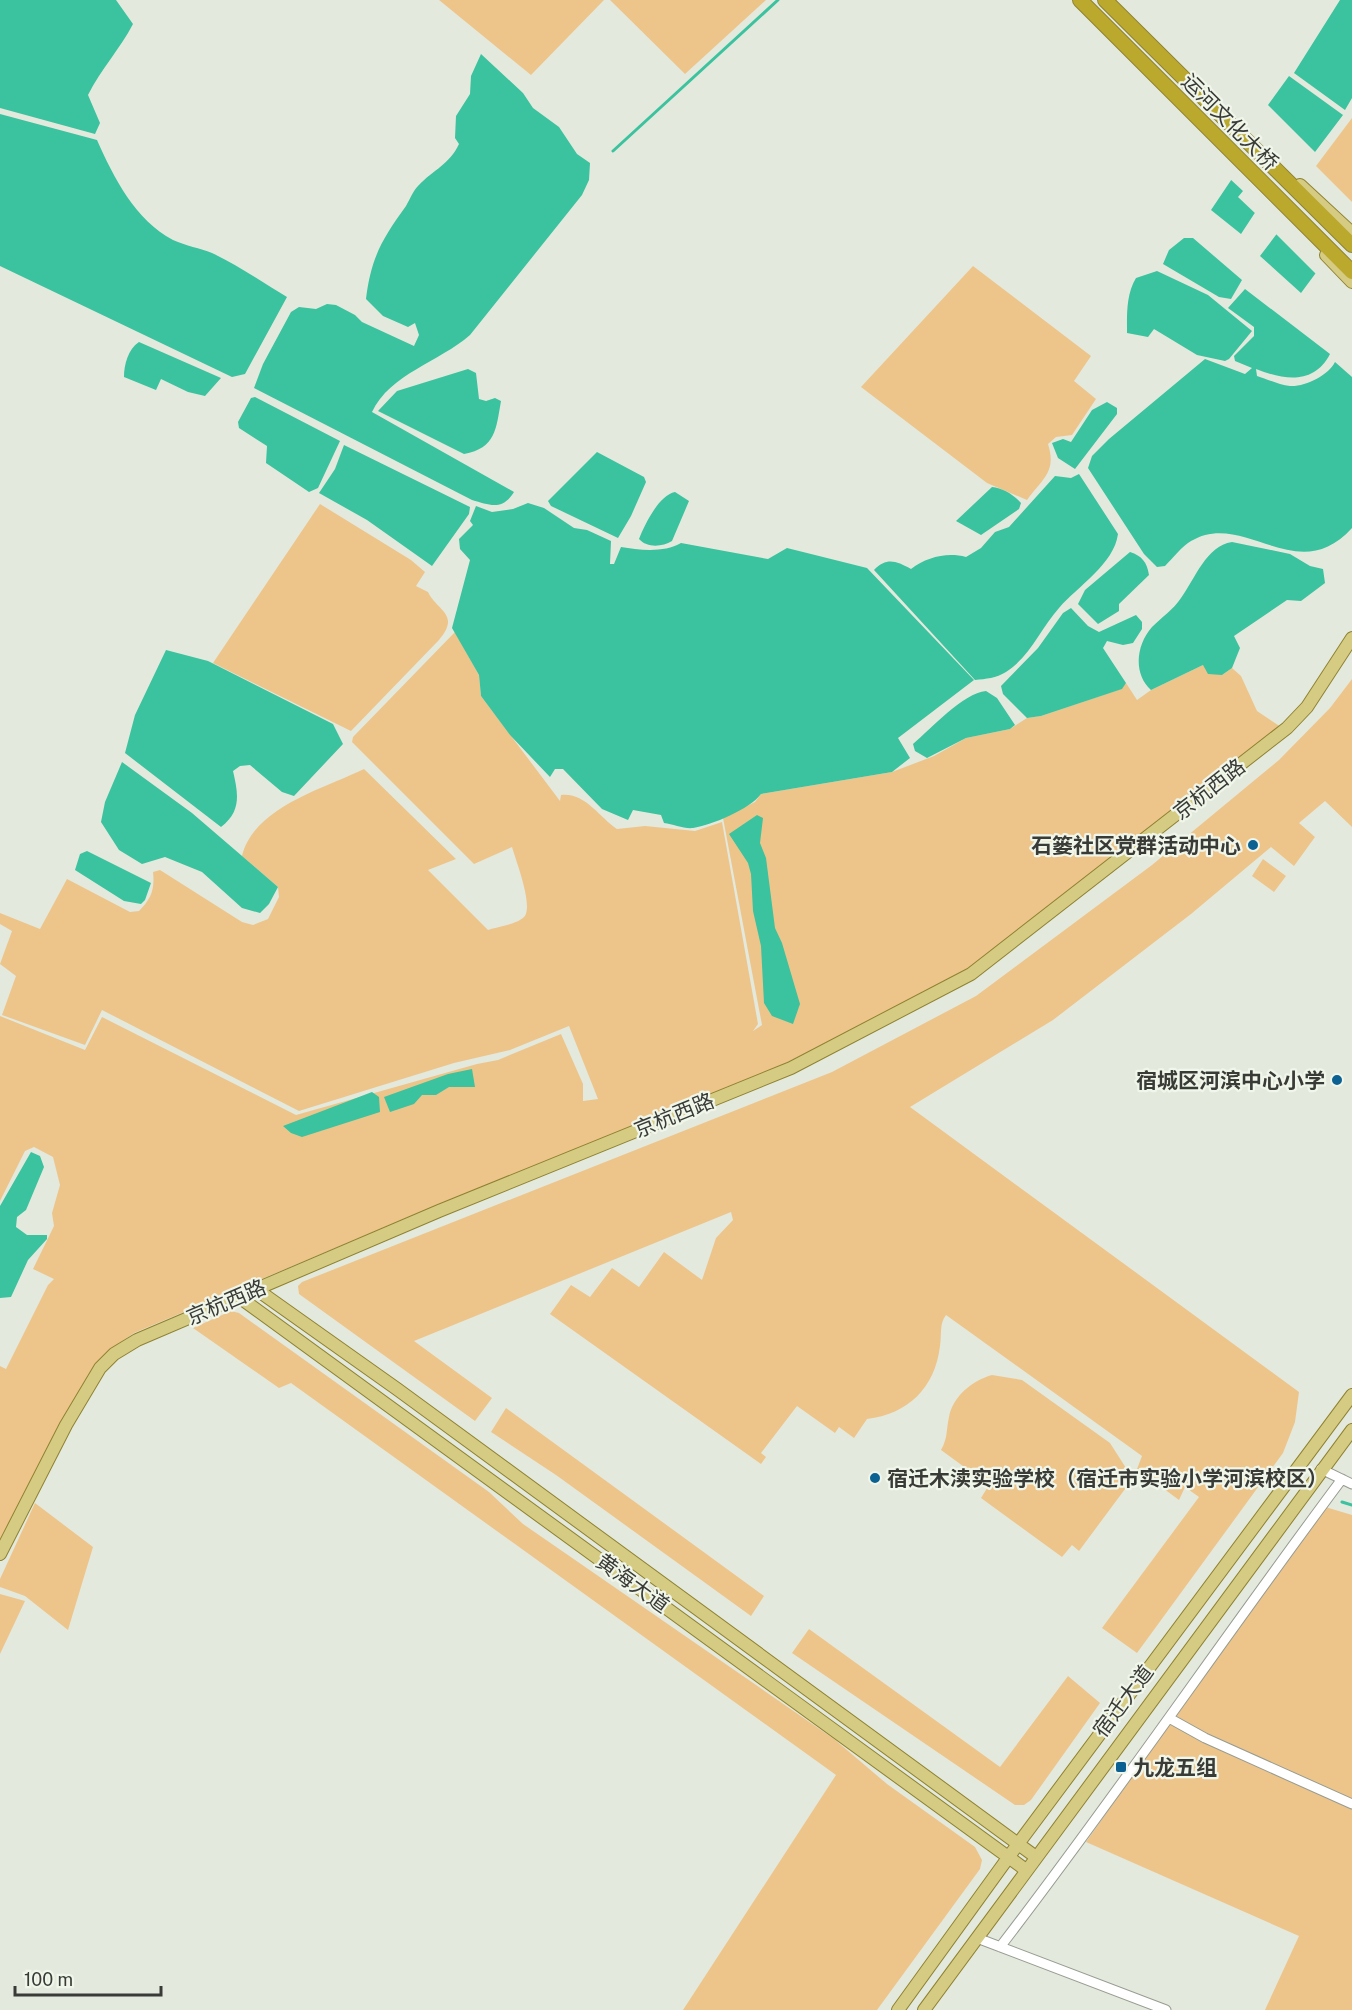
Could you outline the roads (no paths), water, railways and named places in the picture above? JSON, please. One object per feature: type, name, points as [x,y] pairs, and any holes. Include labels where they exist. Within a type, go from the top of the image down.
[{"type":"highway","name":"运河文化大桥","points":[[1080,0],[1352,272]]},
{"type":"highway","name":"运河文化大桥","points":[[1105,0],[1352,244]]},
{"type":"main road","points":[[1275,167],[1298,182],[1352,233]]},
{"type":"main road","points":[[1264,185],[1293,220],[1352,282]]},
{"type":"main road","name":"京杭西路","points":[[0,1554],[66,1425],[100,1368],[114,1354],[137,1340],[449,1207],[791,1068],[971,975],[1287,728],[1307,707],[1352,638]]},
{"type":"main road","name":"黄海大道","points":[[256,1289],[398,1389],[1036,1857]]},
{"type":"main road","name":"黄海大道","points":[[239,1297],[1026,1870]]},
{"type":"main road","name":"宿迁大道","points":[[898,2010],[1008,1857],[1352,1395]]},
{"type":"main road","name":"宿迁大道","points":[[924,2010],[1352,1430]]},
{"type":"street","points":[[1321,1469],[1352,1484]]},
{"type":"street","points":[[1000,1947],[1080,1843],[1212,1655],[1342,1479]]},
{"type":"street","points":[[1169,1718],[1205,1738],[1352,1804]]},
{"type":"street","points":[[976,1938],[1166,2010]]},
{"type":"waterway","points":[[613,151],[778,0]]},
{"type":"waterway","points":[[1342,1502],[1352,1505]]},
{"type":"place","name":"石篓社区党群活动中心","points":[[1253,845]]},
{"type":"place","name":"宿城区河滨中心小学","points":[[1337,1080]]},
{"type":"place","name":"宿迁木渎实验学校（宿迁市实验小学河滨校区）","points":[[875,1478]]},
{"type":"place","name":"九龙五组","points":[[1121,1767]]}]
